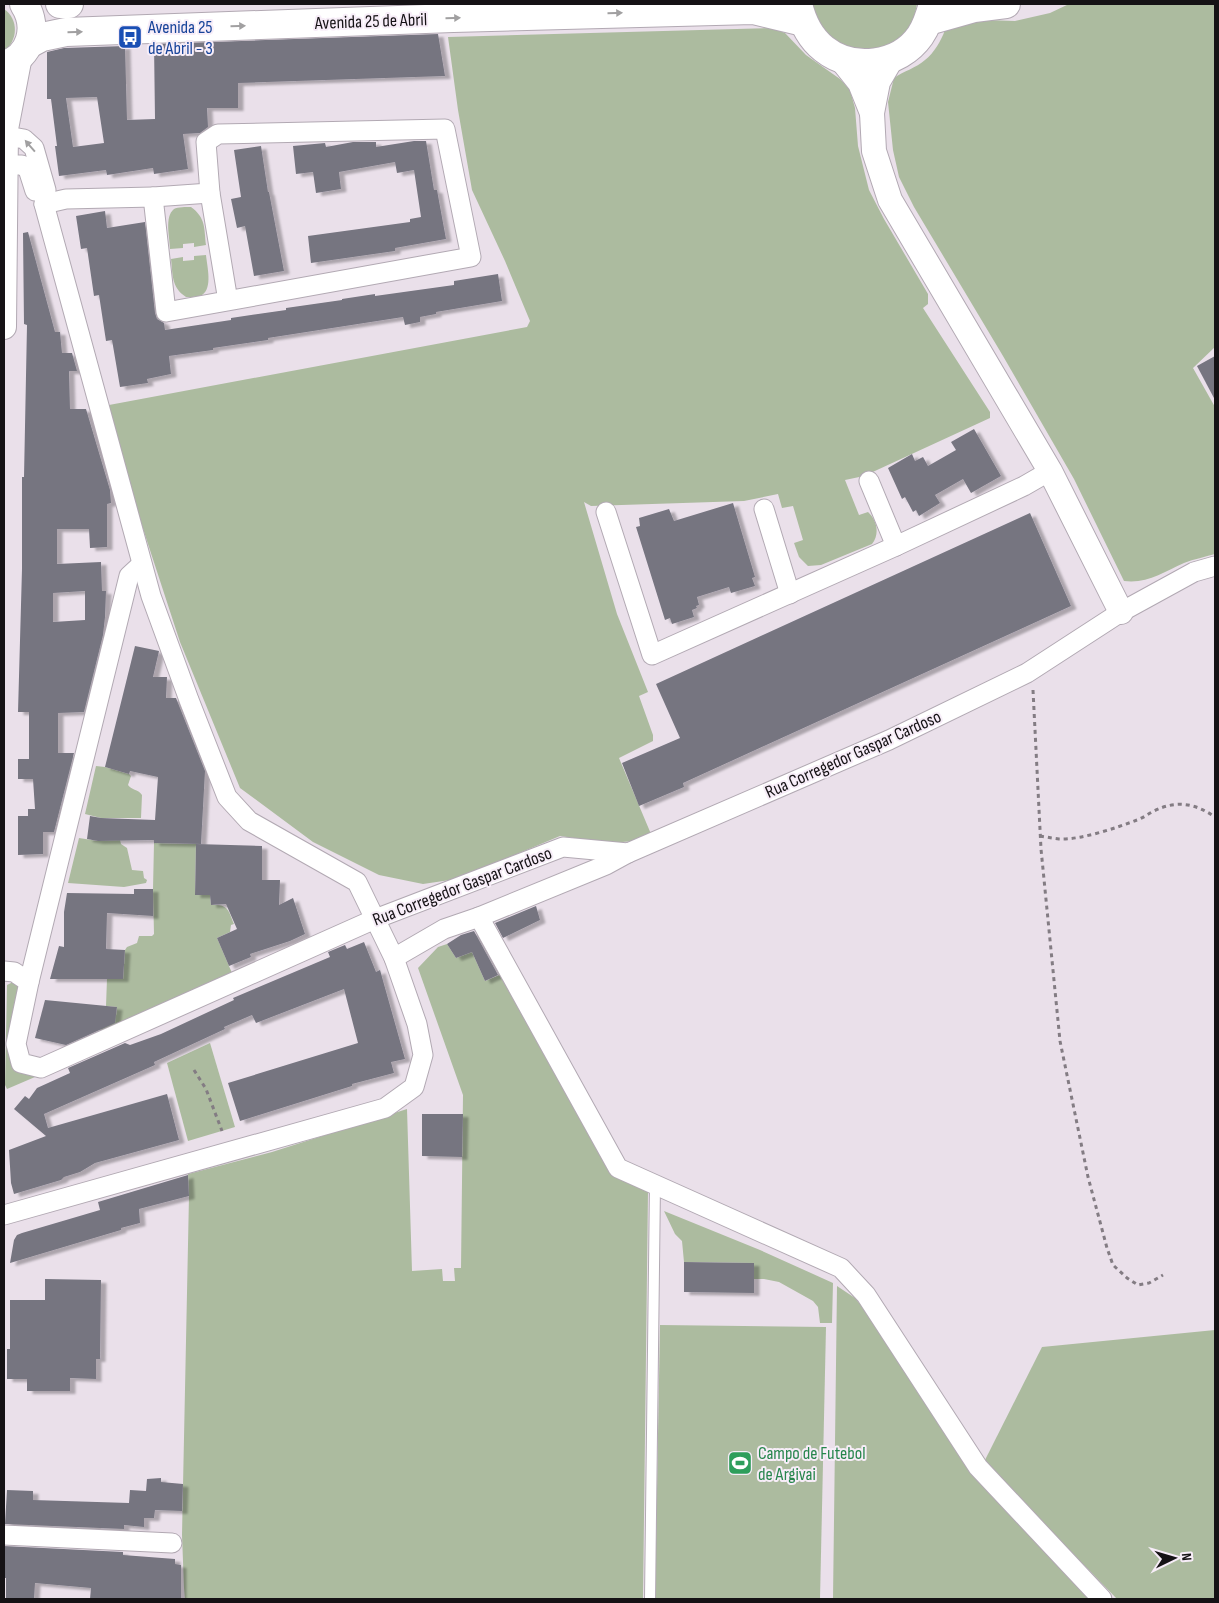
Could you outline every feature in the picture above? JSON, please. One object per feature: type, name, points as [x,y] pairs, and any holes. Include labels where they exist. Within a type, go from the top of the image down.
[{"type":"main road","points":[[17,55],[32,33],[32,21],[29,10],[24,4]]},
{"type":"main road","points":[[60,4],[69,4]]},
{"type":"main road","name":"Avenida 25 de Abril","points":[[17,55],[42,37],[66,32],[753,10],[801,13],[812,37],[825,50],[840,58],[857,63],[875,63],[892,58],[907,49],[919,37],[930,13],[1006,4]]},
{"type":"street","points":[[4,327],[5,130],[17,55]]},
{"type":"street","points":[[840,58],[860,83],[872,113]]},
{"type":"street","points":[[892,58],[878,82],[872,113],[874,151],[890,200],[1050,471],[1121,612]]},
{"type":"street","points":[[153,197],[166,312],[228,301],[471,257],[446,129],[218,134],[206,142],[210,193],[228,301]]},
{"type":"street","points":[[4,1215],[385,1108],[414,1088],[423,1055],[417,1024],[394,958],[357,882],[249,821],[227,796],[188,700],[151,596],[44,204],[46,190],[34,148],[24,140],[5,130]]},
{"type":"street","points":[[6,165],[22,165],[28,169],[37,197],[44,204]]},
{"type":"street","points":[[44,204],[66,199],[153,197],[210,193]]},
{"type":"street","points":[[606,512],[652,656],[896,546],[1024,486],[1050,471]]},
{"type":"street","points":[[869,481],[896,546]]},
{"type":"street","points":[[764,509],[790,594]]},
{"type":"street","points":[[4,971],[14,972],[29,982],[129,576],[142,564]]},
{"type":"street","name":"Rua Corregedor Gaspar Cardoso","points":[[29,982],[16,1044],[21,1063],[41,1068],[376,920],[563,846],[628,853],[889,740],[1028,673],[1121,612],[1194,572],[1215,566]]},
{"type":"street","points":[[394,958],[444,929],[479,917],[606,865],[628,853]]},
{"type":"street","points":[[479,917],[618,1168],[841,1268],[866,1295],[978,1467],[1102,1599]]},
{"type":"street","points":[[4,1535],[172,1543]]},
{"type":"lane","points":[[650,1599],[655,1184]]},
{"type":"path","points":[[1028,673],[1035,698],[1040,836],[1060,1041],[1088,1177],[1113,1265],[1126,1278],[1138,1285],[1149,1283],[1163,1275]]},
{"type":"path","points":[[1040,836],[1060,839],[1097,833],[1138,820],[1155,811],[1175,805],[1198,806],[1215,817]]},
{"type":"path","points":[[194,1070],[206,1089],[222,1131]]},
{"type":"green space","points":[[809,4],[917,4],[914,19],[906,34],[892,46],[858,55],[826,40]]},
{"type":"green space","points":[[1069,4],[1215,4],[1215,347],[1193,368],[1215,407],[1215,554],[1188,562],[1140,581],[1124,581],[1074,479],[914,207],[899,177],[893,150],[888,102],[894,78],[918,65],[928,57],[937,46],[945,30],[959,25],[986,20],[1015,21],[1050,13]]},
{"type":"green space","points":[[4,9],[12,18],[15,30],[12,42],[4,51]]},
{"type":"green space","points":[[772,28],[785,33],[806,55],[840,79],[850,90],[855,108],[858,146],[869,190],[928,294],[928,304],[923,308],[990,412],[990,418],[864,476],[845,480],[859,515],[868,512],[874,519],[876,536],[872,544],[821,565],[808,566],[799,557],[794,543],[803,540],[793,506],[782,508],[778,494],[744,501],[591,506],[584,502],[617,614],[648,692],[639,696],[653,735],[653,741],[619,758],[651,834],[635,841],[609,843],[560,836],[457,879],[423,884],[379,875],[313,842],[240,788],[180,642],[132,495],[109,405],[527,327],[530,321],[472,190],[448,37]]},
{"type":"green space","points":[[191,207],[202,219],[206,245],[194,247],[194,243],[183,244],[183,248],[170,249],[168,222],[171,213],[176,208]]},
{"type":"green space","points":[[206,255],[208,282],[205,292],[200,296],[186,297],[175,285],[171,259],[183,257],[183,261],[194,260],[194,256]]},
{"type":"green space","points":[[96,766],[105,767],[131,776],[128,785],[142,795],[141,818],[101,818],[85,814]]},
{"type":"green space","points":[[79,838],[98,841],[120,840],[121,844],[127,848],[132,870],[143,871],[144,878],[147,880],[146,883],[124,887],[68,883]]},
{"type":"green space","points":[[154,843],[196,844],[195,895],[210,895],[211,905],[221,905],[227,909],[234,924],[231,925],[230,932],[217,938],[232,973],[104,1031],[97,1028],[116,1016],[117,1007],[106,1006],[107,979],[123,979],[125,950],[127,947],[137,943],[139,936],[152,936],[154,934]]},
{"type":"green space","points":[[447,944],[456,958],[472,952],[485,981],[502,974],[606,1161],[648,1191],[643,1599],[185,1599],[182,1535],[188,1174],[272,1152],[407,1109],[412,1271],[442,1269],[443,1281],[455,1281],[454,1268],[461,1268],[463,1095],[418,968],[438,947]]},
{"type":"green space","points":[[11,979],[19,983],[15,1018],[35,1077],[7,1089],[5,1085],[7,985],[11,983]]},
{"type":"green space","points":[[210,1043],[235,1127],[188,1141],[167,1063]]},
{"type":"green space","points":[[664,1211],[760,1250],[833,1283],[832,1323],[820,1323],[818,1307],[813,1301],[779,1282],[754,1279],[754,1263],[684,1262],[682,1241],[675,1234]]},
{"type":"green space","points":[[837,1286],[855,1298],[866,1311],[973,1473],[1089,1599],[833,1599]]},
{"type":"green space","name":"Campo de Futebol de Argivai","points":[[660,1325],[826,1327],[820,1599],[655,1599]]},
{"type":"green space","points":[[1215,1330],[1215,1599],[1117,1599],[984,1462],[1042,1347]]},
{"type":"building","points":[[438,34],[445,76],[238,83],[238,108],[207,108],[208,127],[200,133],[183,134],[188,169],[154,174],[153,168],[107,175],[106,170],[59,176],[51,99],[47,99],[47,52],[64,48],[125,46],[127,120],[155,119],[154,44]],"holes":[[[97,97],[104,143],[73,147],[66,98]]]},
{"type":"building","points":[[426,141],[434,190],[437,190],[446,239],[395,248],[395,251],[311,263],[308,236],[410,222],[410,219],[421,217],[414,170],[397,173],[395,162],[339,172],[341,189],[316,193],[313,172],[296,174],[293,146],[325,143],[326,147],[353,142],[376,142],[376,147]]},
{"type":"building","points":[[261,146],[284,271],[254,276],[245,226],[237,228],[231,199],[241,197],[234,150]]},
{"type":"building","points":[[105,211],[107,228],[145,222],[155,313],[157,319],[164,323],[165,330],[231,320],[231,318],[342,299],[454,285],[454,281],[498,274],[502,301],[436,312],[436,314],[420,317],[420,322],[405,325],[403,317],[169,356],[171,374],[147,379],[148,383],[120,387],[112,340],[106,341],[99,295],[94,296],[87,248],[81,249],[76,216]]},
{"type":"building","points":[[28,232],[55,332],[60,332],[62,353],[72,353],[77,371],[69,371],[70,409],[86,409],[110,490],[111,503],[107,504],[107,547],[90,548],[89,529],[57,529],[57,564],[101,562],[102,591],[106,591],[103,635],[84,712],[58,713],[58,753],[74,753],[54,832],[43,832],[43,854],[18,855],[18,816],[28,816],[28,809],[35,809],[33,779],[18,779],[18,759],[29,759],[29,712],[18,712],[27,325],[24,324],[23,233]],"holes":[[[85,591],[85,620],[53,622],[53,593]]]},
{"type":"building","points":[[1215,356],[1215,400],[1197,366]]},
{"type":"building","points":[[974,429],[1001,476],[971,493],[963,479],[935,495],[940,503],[919,516],[916,510],[913,512],[905,497],[902,499],[888,468],[912,454],[915,461],[923,457],[928,466],[956,450],[951,442]]},
{"type":"building","points":[[733,503],[755,577],[752,578],[755,586],[731,593],[729,587],[697,597],[699,605],[692,610],[694,617],[672,624],[670,618],[665,620],[636,527],[640,526],[639,518],[669,509],[674,521]]},
{"type":"building","points":[[1030,513],[1071,606],[683,783],[684,787],[639,806],[622,763],[680,738],[656,684]]},
{"type":"building","points":[[135,646],[159,651],[153,677],[167,677],[166,698],[176,698],[205,771],[201,844],[154,843],[154,840],[98,841],[87,839],[90,816],[155,820],[158,777],[130,771],[129,774],[105,767]]},
{"type":"building","points":[[196,844],[262,846],[262,880],[280,880],[279,905],[293,898],[305,934],[250,954],[251,957],[229,966],[217,938],[237,929],[226,904],[211,905],[210,895],[195,895]]},
{"type":"building","points":[[134,889],[153,889],[153,916],[107,913],[106,949],[125,950],[123,979],[50,979],[59,946],[64,947],[64,912],[67,893],[134,894]]},
{"type":"building","points":[[536,906],[540,920],[503,938],[495,923]]},
{"type":"building","points":[[474,931],[498,975],[485,981],[472,952],[456,958],[447,944],[461,935]]},
{"type":"building","points":[[364,942],[376,972],[380,970],[405,1059],[391,1062],[394,1073],[352,1084],[352,1086],[240,1121],[228,1083],[358,1043],[344,989],[256,1023],[252,1015],[154,1062],[155,1065],[44,1114],[48,1128],[167,1094],[179,1140],[95,1163],[61,1180],[14,1194],[11,1183],[9,1150],[46,1136],[14,1109],[25,1096],[29,1099],[37,1088],[70,1073],[68,1068],[125,1043],[130,1045],[161,1034],[234,1000],[233,998],[330,957],[328,952],[345,945],[347,949]]},
{"type":"building","points":[[45,1000],[117,1007],[115,1023],[66,1045],[35,1038]]},
{"type":"building","points":[[422,1114],[463,1114],[462,1157],[422,1156]]},
{"type":"building","points":[[188,1175],[189,1196],[139,1209],[140,1223],[10,1263],[14,1240],[17,1235],[100,1210],[98,1202]]},
{"type":"building","points":[[684,1262],[754,1263],[754,1293],[684,1292]]},
{"type":"building","points":[[45,1279],[101,1280],[100,1359],[96,1359],[96,1379],[70,1378],[70,1391],[27,1391],[27,1379],[7,1379],[7,1349],[10,1349],[10,1300],[45,1300]]},
{"type":"building","points":[[161,1478],[161,1482],[183,1484],[182,1511],[155,1510],[154,1518],[144,1518],[144,1527],[124,1525],[124,1529],[5,1524],[7,1490],[33,1491],[33,1500],[129,1503],[130,1490],[146,1491],[147,1479]]},
{"type":"building","points":[[4,1546],[123,1552],[123,1555],[175,1559],[175,1564],[181,1565],[181,1599],[90,1599],[91,1588],[35,1583],[34,1599],[6,1599]]},
{"type":"place","name":"Avenida 25 de Abril - 3","points":[[130,37]]},
{"type":"place","name":"Campo de Futebol de Argivai","points":[[740,1463]]}]
